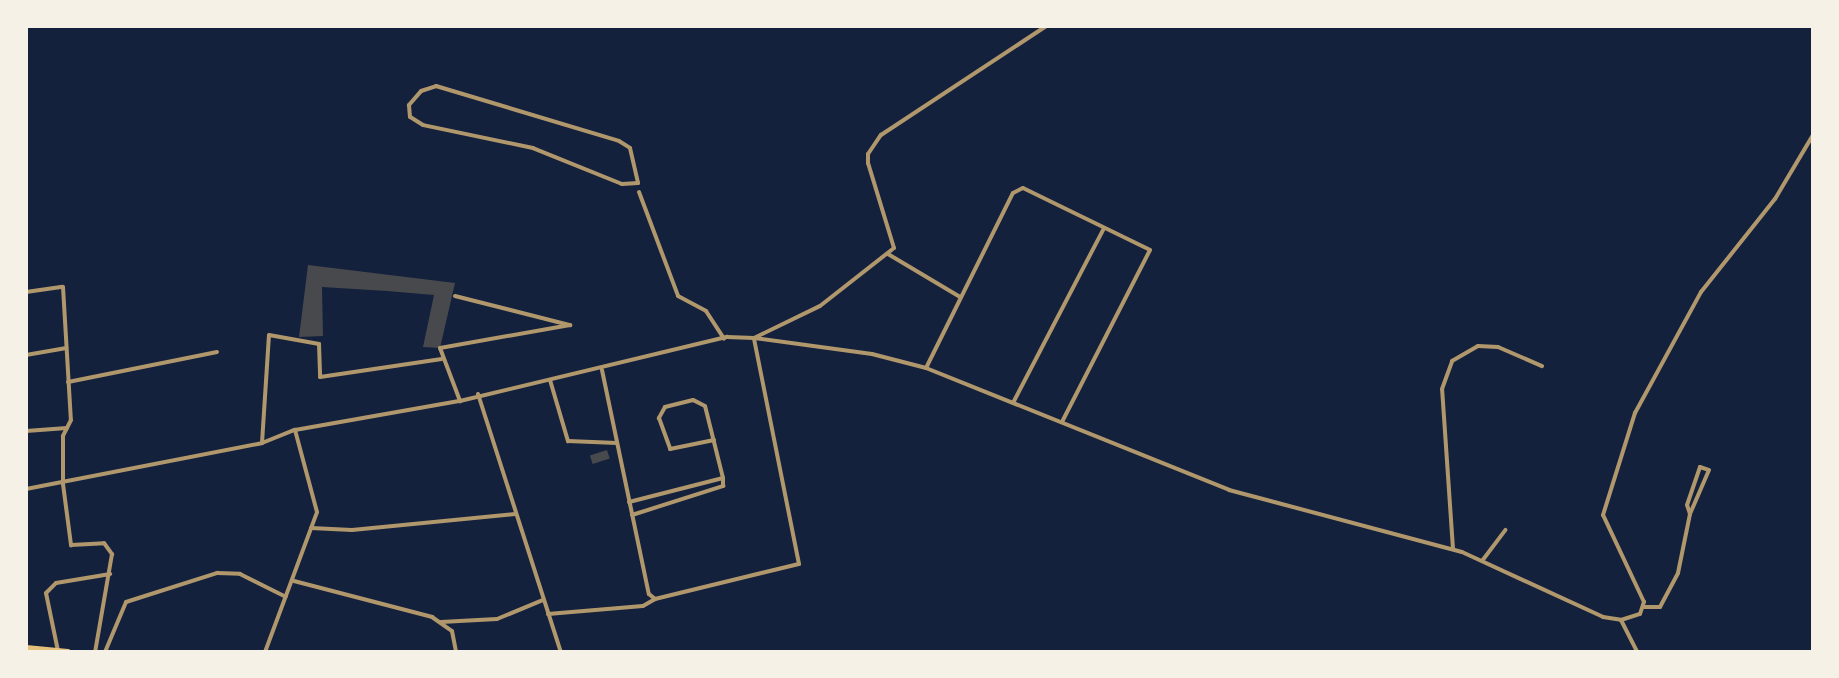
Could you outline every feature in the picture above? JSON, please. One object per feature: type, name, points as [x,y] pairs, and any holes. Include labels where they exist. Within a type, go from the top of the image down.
[{"type":"main road","points":[[26,648],[68,652]]},
{"type":"street","points":[[754,338],[820,306],[888,254],[894,241],[868,163],[873,144],[894,124],[1046,26]]},
{"type":"street","points":[[436,86],[619,141],[630,148],[638,183],[622,184],[533,148],[423,125],[410,117],[409,105],[421,91],[436,86]]},
{"type":"street","points":[[1644,607],[1603,520],[1628,430],[1701,292],[1775,199],[1813,135]]},
{"type":"street","points":[[926,368],[1017,189],[1103,230],[1145,246],[1150,255],[1063,420]]},
{"type":"street","points":[[639,192],[678,296],[706,311],[724,339]]},
{"type":"street","points":[[1014,401],[1103,230]]},
{"type":"street","points":[[888,254],[960,297]]},
{"type":"street","points":[[26,292],[63,287],[71,420],[67,428],[63,484],[71,545],[106,545],[112,554],[95,652]]},
{"type":"street","points":[[455,296],[570,325],[440,348],[460,401]]},
{"type":"street","points":[[262,443],[269,335],[319,344],[320,377],[442,359]]},
{"type":"street","points":[[547,614],[643,606],[655,599],[799,564],[754,338]]},
{"type":"street","points":[[26,489],[262,443],[295,430],[460,401],[478,394],[602,370],[724,339],[754,338],[872,354],[926,368],[1063,420],[1229,490],[1453,550],[1603,617],[1621,620],[1644,607],[1660,607],[1678,573],[1690,514],[1709,470],[1705,465],[1700,467],[1688,502],[1690,514]]},
{"type":"street","points":[[1453,550],[1442,389],[1452,361],[1464,349],[1498,347],[1542,366]]},
{"type":"street","points":[[26,355],[66,348]]},
{"type":"street","points":[[68,382],[217,352]]},
{"type":"street","points":[[602,370],[632,515],[655,599]]},
{"type":"street","points":[[550,380],[568,441],[617,443]]},
{"type":"street","points":[[478,394],[561,652]]},
{"type":"street","points":[[632,515],[719,491],[723,478],[714,440],[701,401],[660,412],[670,449],[714,440]]},
{"type":"street","points":[[26,431],[67,428]]},
{"type":"street","points":[[265,652],[294,581],[317,512],[295,430]]},
{"type":"street","points":[[629,502],[723,478]]},
{"type":"street","points":[[311,528],[352,530],[515,514]]},
{"type":"street","points":[[1482,561],[1505,530]]},
{"type":"street","points":[[105,652],[126,602],[217,573],[240,574],[286,597]]},
{"type":"street","points":[[58,651],[46,593],[56,583],[110,574]]},
{"type":"street","points":[[294,581],[439,622],[497,619],[543,600]]},
{"type":"street","points":[[1621,620],[1637,652]]},
{"type":"street","points":[[439,622],[452,631],[456,652]]},
{"type":"building","points":[[308,265],[455,283],[440,348],[423,347],[434,295],[387,291],[322,287],[323,336],[299,337]]},
{"type":"building","points":[[607,450],[610,459],[593,464],[590,456]]}]
